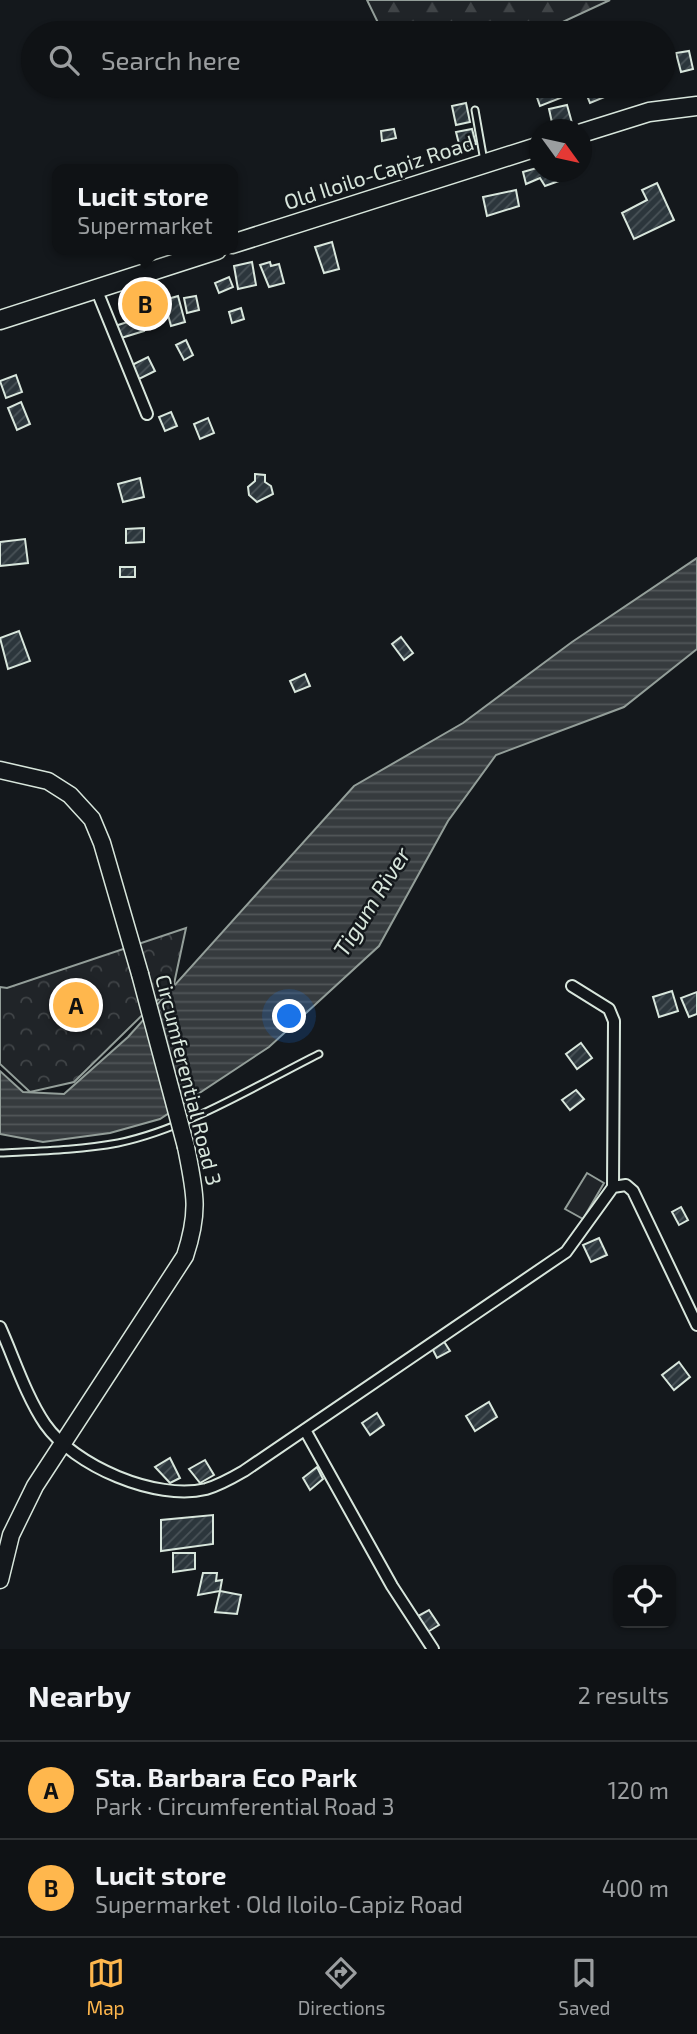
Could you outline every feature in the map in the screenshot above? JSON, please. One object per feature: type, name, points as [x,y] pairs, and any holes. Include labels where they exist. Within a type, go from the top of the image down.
[{"type":"main road","points":[[592,130],[649,112],[697,106]]},
{"type":"main road","name":"Old Iloilo-Capiz Road","points":[[238,242],[529,150]]},
{"type":"main road","points":[[0,320],[202,255]]},
{"type":"main road","name":"Circumferential Road 3","points":[[0,770],[48,781],[70,795],[92,819],[102,843],[140,974],[186,1147],[196,1199],[195,1225],[185,1255],[35,1486],[11,1535],[0,1580]]},
{"type":"street","points":[[97,291],[148,414]]},
{"type":"street","points":[[0,1327],[44,1423],[62,1444],[83,1458],[140,1485],[175,1491],[194,1490],[222,1483],[305,1430],[566,1252],[613,1187],[612,1014],[572,986]]},
{"type":"street","points":[[613,1187],[626,1185],[633,1191],[697,1325]]},
{"type":"street","points":[[305,1430],[392,1586],[433,1649]]},
{"type":"lane","points":[[475,110],[485,164]]},
{"type":"lane","points":[[0,1153],[97,1146],[140,1137],[183,1121],[319,1054]]},
{"type":"green space","points":[[367,0],[610,0],[565,21],[377,21]]},
{"type":"green space","points":[[186,928],[174,984],[74,1082],[30,1092],[0,1064],[0,987],[7,988]]},
{"type":"green space","points":[[587,1173],[604,1183],[583,1219],[565,1209]]},
{"type":"water","name":"Tigum River","points":[[697,558],[697,649],[624,707],[496,755],[448,821],[379,946],[269,1047],[160,1119],[110,1133],[43,1142],[0,1134],[0,1071],[23,1092],[64,1094],[128,1037],[354,786],[463,723],[572,642]]},
{"type":"building","points":[[689,51],[693,69],[681,72],[676,53]]},
{"type":"building","points":[[537,98],[560,98],[540,106]]},
{"type":"building","points":[[588,98],[602,98],[590,103]]},
{"type":"building","points":[[466,103],[470,122],[456,125],[452,106]]},
{"type":"building","points":[[567,105],[571,119],[551,119],[549,109]]},
{"type":"building","points":[[394,129],[396,138],[382,141],[381,131]]},
{"type":"building","points":[[472,129],[476,144],[460,148],[456,132]]},
{"type":"building","points":[[529,170],[531,182],[526,184],[523,172]]},
{"type":"building","points":[[657,183],[674,220],[634,239],[622,213],[647,200],[642,190]]},
{"type":"building","points":[[516,190],[519,206],[487,216],[483,197]]},
{"type":"building","points":[[332,242],[339,269],[324,273],[315,247]]},
{"type":"building","points":[[252,262],[256,285],[238,289],[234,266]]},
{"type":"building","points":[[270,262],[271,266],[279,264],[284,283],[269,287],[260,265]]},
{"type":"building","points":[[229,277],[233,287],[219,293],[215,283]]},
{"type":"building","points":[[178,296],[185,322],[171,326],[164,300]]},
{"type":"building","points":[[196,296],[199,310],[187,313],[184,298]]},
{"type":"building","points":[[149,298],[154,314],[142,317],[138,301]]},
{"type":"building","points":[[133,299],[141,314],[127,320],[120,306]]},
{"type":"building","points":[[241,308],[244,319],[232,323],[229,312]]},
{"type":"building","points":[[140,318],[144,331],[118,339],[115,326]]},
{"type":"building","points":[[186,340],[193,355],[184,360],[176,345]]},
{"type":"building","points":[[148,357],[155,371],[139,379],[132,365]]},
{"type":"building","points":[[16,375],[22,392],[6,398],[0,381]]},
{"type":"building","points":[[21,402],[30,424],[17,430],[8,408]]},
{"type":"building","points":[[171,412],[177,426],[165,431],[159,417]]},
{"type":"building","points":[[208,418],[214,433],[200,439],[194,424]]},
{"type":"building","points":[[255,474],[265,475],[265,482],[271,486],[273,494],[257,502],[249,495],[248,487],[255,481]]},
{"type":"building","points":[[140,478],[144,497],[123,502],[118,484]]},
{"type":"building","points":[[144,528],[144,542],[126,543],[126,529]]},
{"type":"building","points":[[25,539],[28,563],[0,566],[0,542]]},
{"type":"building","points":[[120,567],[135,567],[135,577],[120,577]]},
{"type":"building","points":[[19,631],[30,661],[8,669],[0,638]]},
{"type":"building","points":[[401,637],[413,653],[404,660],[392,644]]},
{"type":"building","points":[[305,674],[310,686],[295,692],[290,681]]},
{"type":"building","points":[[672,991],[678,1011],[659,1017],[653,997]]},
{"type":"building","points":[[697,992],[697,1014],[689,1017],[681,998]]},
{"type":"building","points":[[581,1043],[592,1058],[577,1069],[566,1054]]},
{"type":"building","points":[[576,1090],[584,1099],[570,1110],[562,1100]]},
{"type":"building","points":[[681,1207],[688,1220],[679,1225],[672,1212]]},
{"type":"building","points":[[599,1238],[607,1255],[591,1262],[583,1245]]},
{"type":"building","points":[[443,1340],[450,1351],[437,1358],[432,1348]]},
{"type":"building","points":[[679,1362],[690,1377],[674,1390],[662,1375]]},
{"type":"building","points":[[489,1402],[497,1417],[475,1431],[466,1416]]},
{"type":"building","points":[[377,1413],[384,1425],[370,1435],[362,1423]]},
{"type":"building","points":[[170,1458],[180,1478],[170,1483],[155,1467]]},
{"type":"building","points":[[205,1460],[214,1475],[200,1483],[189,1469]]},
{"type":"building","points":[[317,1467],[323,1479],[310,1490],[303,1478]]},
{"type":"building","points":[[213,1515],[213,1544],[161,1551],[161,1520]]},
{"type":"building","points":[[173,1553],[195,1553],[195,1569],[173,1572]]},
{"type":"building","points":[[203,1573],[217,1573],[216,1581],[222,1580],[220,1591],[198,1595]]},
{"type":"building","points":[[220,1591],[241,1595],[237,1614],[215,1612]]},
{"type":"building","points":[[429,1610],[439,1625],[426,1633],[416,1617]]},
{"type":"place","name":"Lucit store","points":[[145,304]]},
{"type":"place","name":"Sta. Barbara Eco Park","points":[[76,1005]]}]
